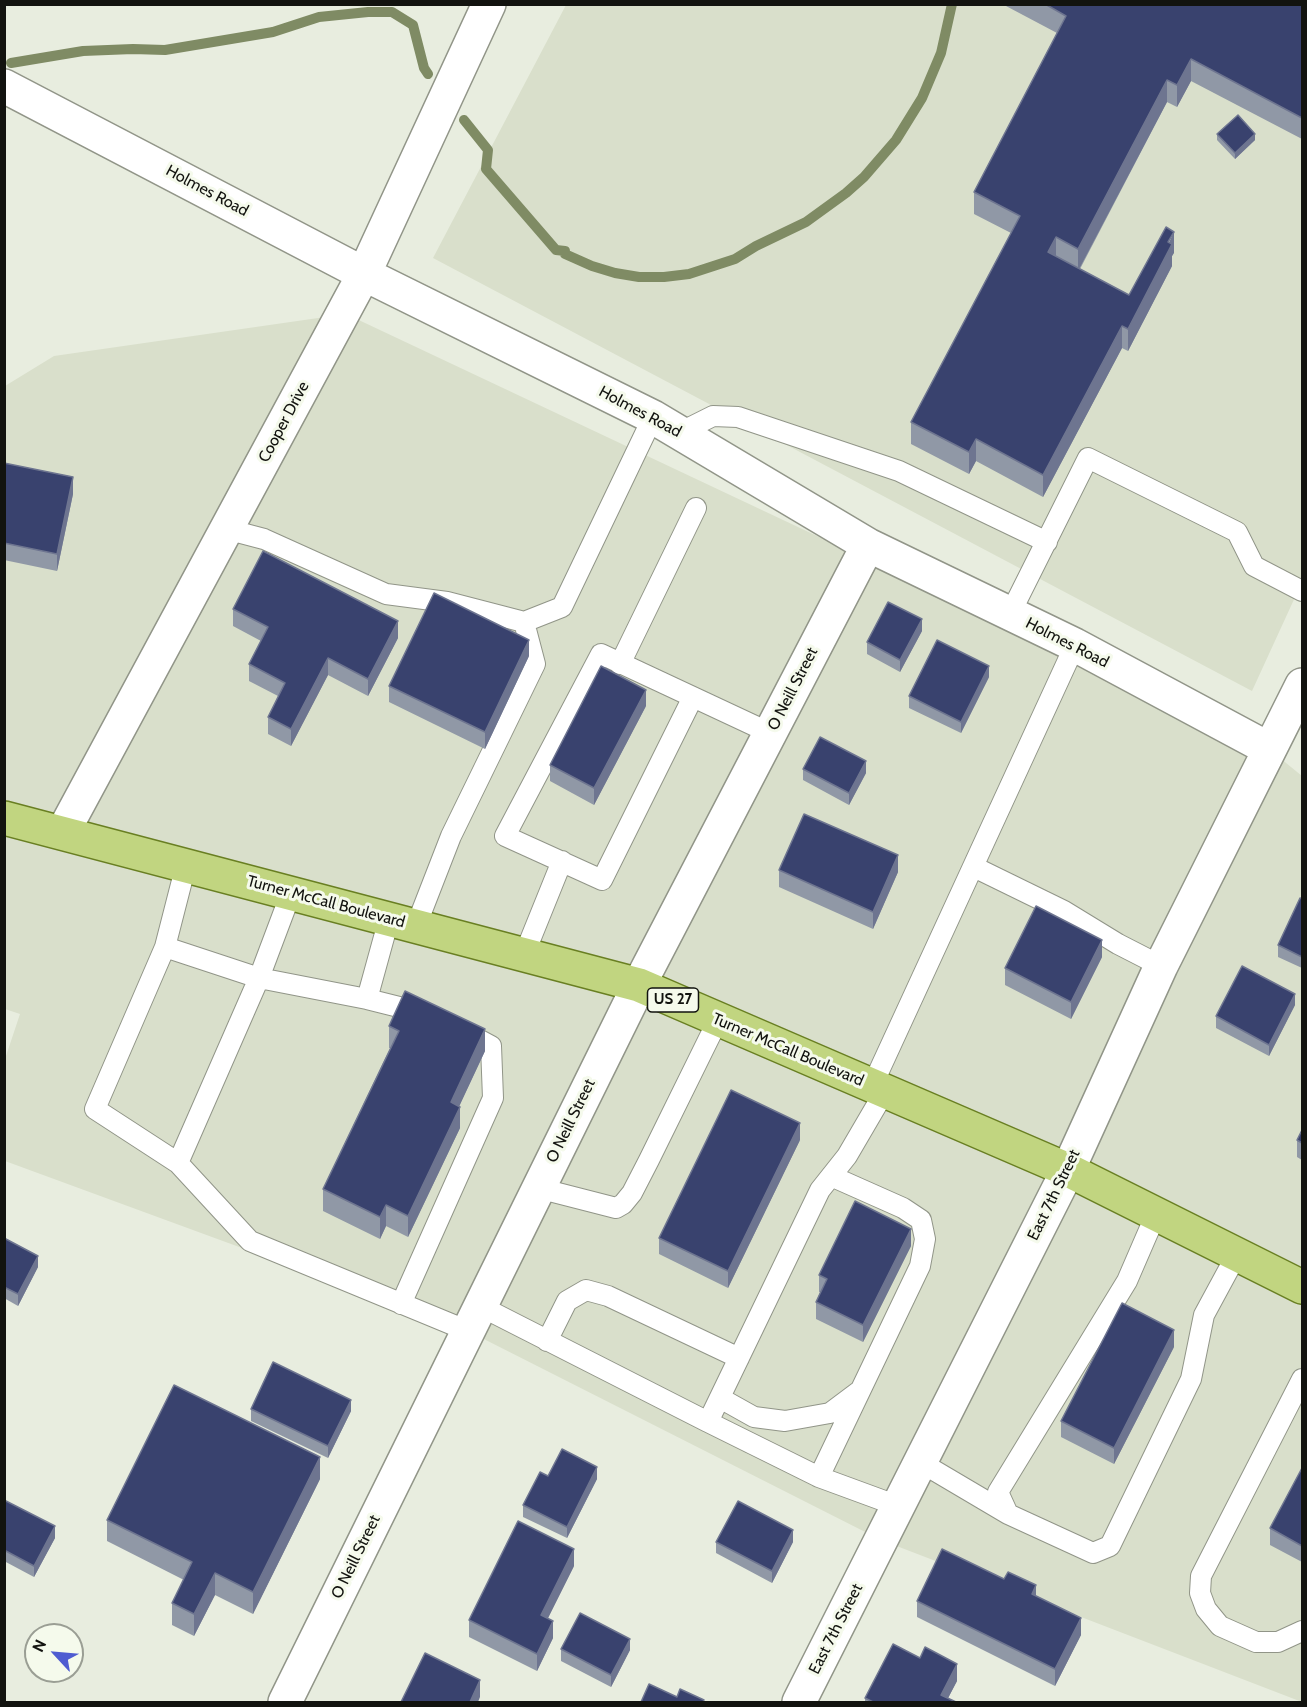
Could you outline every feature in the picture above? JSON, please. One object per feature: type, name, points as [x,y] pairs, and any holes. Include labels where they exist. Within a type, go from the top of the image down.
[{"type":"main road","name":"Turner McCall Boulevard","points":[[4,818],[639,985],[1068,1170],[1302,1287]]},
{"type":"street","name":"Cooper Drive","points":[[63,832],[364,273],[489,4]]},
{"type":"street","name":"Holmes Road","points":[[4,86],[364,273],[666,425],[868,545],[1075,645],[1269,749]]},
{"type":"street","name":"O Neill Street","points":[[285,1702],[639,985],[868,545]]},
{"type":"street","name":"East 7th Street","points":[[799,1702],[1068,1170],[1161,966],[1302,685]]},
{"type":"lane","points":[[226,529],[264,539],[386,594],[447,603],[524,622],[562,607],[666,425],[713,416],[738,417],[899,471],[1047,542]]},
{"type":"lane","points":[[1010,614],[1088,458],[1237,532],[1254,566],[1302,591]]},
{"type":"lane","points":[[620,664],[696,508]]},
{"type":"lane","points":[[367,999],[403,922],[451,836],[535,664],[524,622]]},
{"type":"lane","points":[[708,1422],[820,1190],[847,1156],[1075,645]]},
{"type":"lane","points":[[693,698],[602,880],[505,836],[601,654],[770,734]]},
{"type":"lane","points":[[524,955],[562,861]]},
{"type":"lane","points":[[186,865],[165,947],[95,1109],[178,1163],[250,1241],[400,1304],[474,1318],[548,1341],[819,1477],[898,1506]]},
{"type":"lane","points":[[974,867],[1064,911],[1118,944],[1161,966]]},
{"type":"lane","points":[[178,1163],[259,978],[291,893]]},
{"type":"lane","points":[[165,947],[259,978],[367,999],[442,1019],[491,1046],[493,1098],[400,1304]]},
{"type":"lane","points":[[538,1188],[616,1208],[623,1204],[632,1193],[718,1020]]},
{"type":"lane","points":[[819,1477],[920,1266],[925,1239],[921,1220],[903,1208],[831,1176]]},
{"type":"lane","points":[[1008,1514],[998,1492],[1127,1281],[1156,1214]]},
{"type":"lane","points":[[920,1462],[1008,1514],[1093,1553],[1110,1546],[1191,1379],[1204,1315],[1237,1254]]},
{"type":"lane","points":[[548,1341],[567,1301],[586,1290],[608,1296],[739,1358]]},
{"type":"lane","points":[[1302,1378],[1201,1576],[1200,1593],[1206,1609],[1220,1626],[1256,1642],[1278,1642],[1302,1631]]},
{"type":"lane","points":[[720,1398],[754,1417],[785,1421],[830,1413],[860,1390]]},
{"type":"shaded area","points":[[566,5],[1302,5],[1302,582],[1252,691],[433,258]]},
{"type":"shaded area","points":[[346,314],[1269,749],[1302,776],[1302,1702],[881,1540],[468,1331],[5,1161],[5,1059],[20,1014],[5,1009],[5,386],[54,356]]},
{"type":"building","points":[[1045,4],[1302,4],[1302,118],[1191,59],[1177,85],[1167,80],[1078,249],[1056,237],[1048,252],[1129,295],[1166,227],[1174,232],[1168,242],[1172,244],[1128,329],[1122,326],[1043,475],[976,439],[969,452],[911,422],[1020,216],[974,192],[1066,16]]},
{"type":"building","points":[[1238,115],[1255,134],[1235,153],[1217,134]]},
{"type":"building","points":[[4,463],[73,477],[57,554],[4,543]]},
{"type":"building","points":[[263,551],[398,621],[368,679],[328,658],[291,729],[268,717],[285,683],[249,664],[268,627],[233,609]]},
{"type":"building","points":[[434,593],[529,640],[485,732],[389,686]]},
{"type":"building","points":[[888,602],[922,619],[900,660],[867,642]]},
{"type":"building","points":[[937,640],[989,666],[961,722],[909,696]]},
{"type":"building","points":[[601,666],[646,690],[594,788],[550,765]]},
{"type":"building","points":[[820,737],[866,761],[849,793],[803,769]]},
{"type":"building","points":[[804,814],[898,855],[873,912],[779,870]]},
{"type":"building","points":[[1300,898],[1302,899],[1302,957],[1278,945]]},
{"type":"building","points":[[1036,906],[1102,940],[1071,1002],[1005,968]]},
{"type":"building","points":[[1242,966],[1295,994],[1269,1045],[1216,1016]]},
{"type":"building","points":[[405,991],[485,1029],[451,1102],[460,1107],[408,1216],[386,1205],[380,1217],[323,1189],[399,1031],[389,1026]]},
{"type":"building","points":[[731,1090],[800,1123],[728,1271],[659,1238]]},
{"type":"building","points":[[1302,1130],[1302,1143],[1297,1140]]},
{"type":"building","points":[[855,1201],[911,1229],[863,1325],[816,1302],[827,1279],[819,1275]]},
{"type":"building","points":[[4,1238],[38,1256],[18,1294],[4,1287]]},
{"type":"building","points":[[1122,1303],[1174,1330],[1114,1448],[1061,1421]]},
{"type":"building","points":[[273,1362],[351,1400],[328,1446],[251,1409]]},
{"type":"building","points":[[174,1385],[320,1457],[253,1592],[215,1573],[194,1614],[172,1603],[192,1562],[107,1520]]},
{"type":"building","points":[[562,1449],[597,1467],[567,1527],[523,1505],[540,1472],[548,1476]]},
{"type":"building","points":[[1302,1468],[1302,1546],[1270,1528]]},
{"type":"building","points":[[4,1500],[55,1526],[34,1566],[4,1550]]},
{"type":"building","points":[[738,1501],[793,1530],[772,1571],[716,1542]]},
{"type":"building","points":[[518,1521],[574,1549],[541,1615],[553,1621],[537,1654],[469,1620]]},
{"type":"building","points":[[942,1549],[1004,1579],[1008,1572],[1036,1585],[1032,1594],[1081,1618],[1055,1669],[917,1601]]},
{"type":"building","points":[[580,1613],[630,1639],[611,1675],[561,1649]]},
{"type":"building","points":[[893,1644],[920,1658],[925,1647],[957,1664],[941,1695],[956,1702],[873,1702],[865,1698]]},
{"type":"building","points":[[425,1653],[480,1680],[470,1702],[401,1702]]},
{"type":"building","points":[[649,1684],[677,1697],[680,1689],[704,1700],[703,1702],[641,1702]]},
{"type":"waterway","points":[[464,120],[488,150],[486,169],[556,250],[565,251],[565,254],[592,266],[615,273],[639,277],[689,274],[735,259],[756,246],[806,222],[864,177],[896,140],[922,98],[941,53],[952,4]]},
{"type":"waterway","points":[[11,63],[83,51],[165,50],[273,32],[319,17],[392,12],[413,25],[424,68],[428,74]]}]
